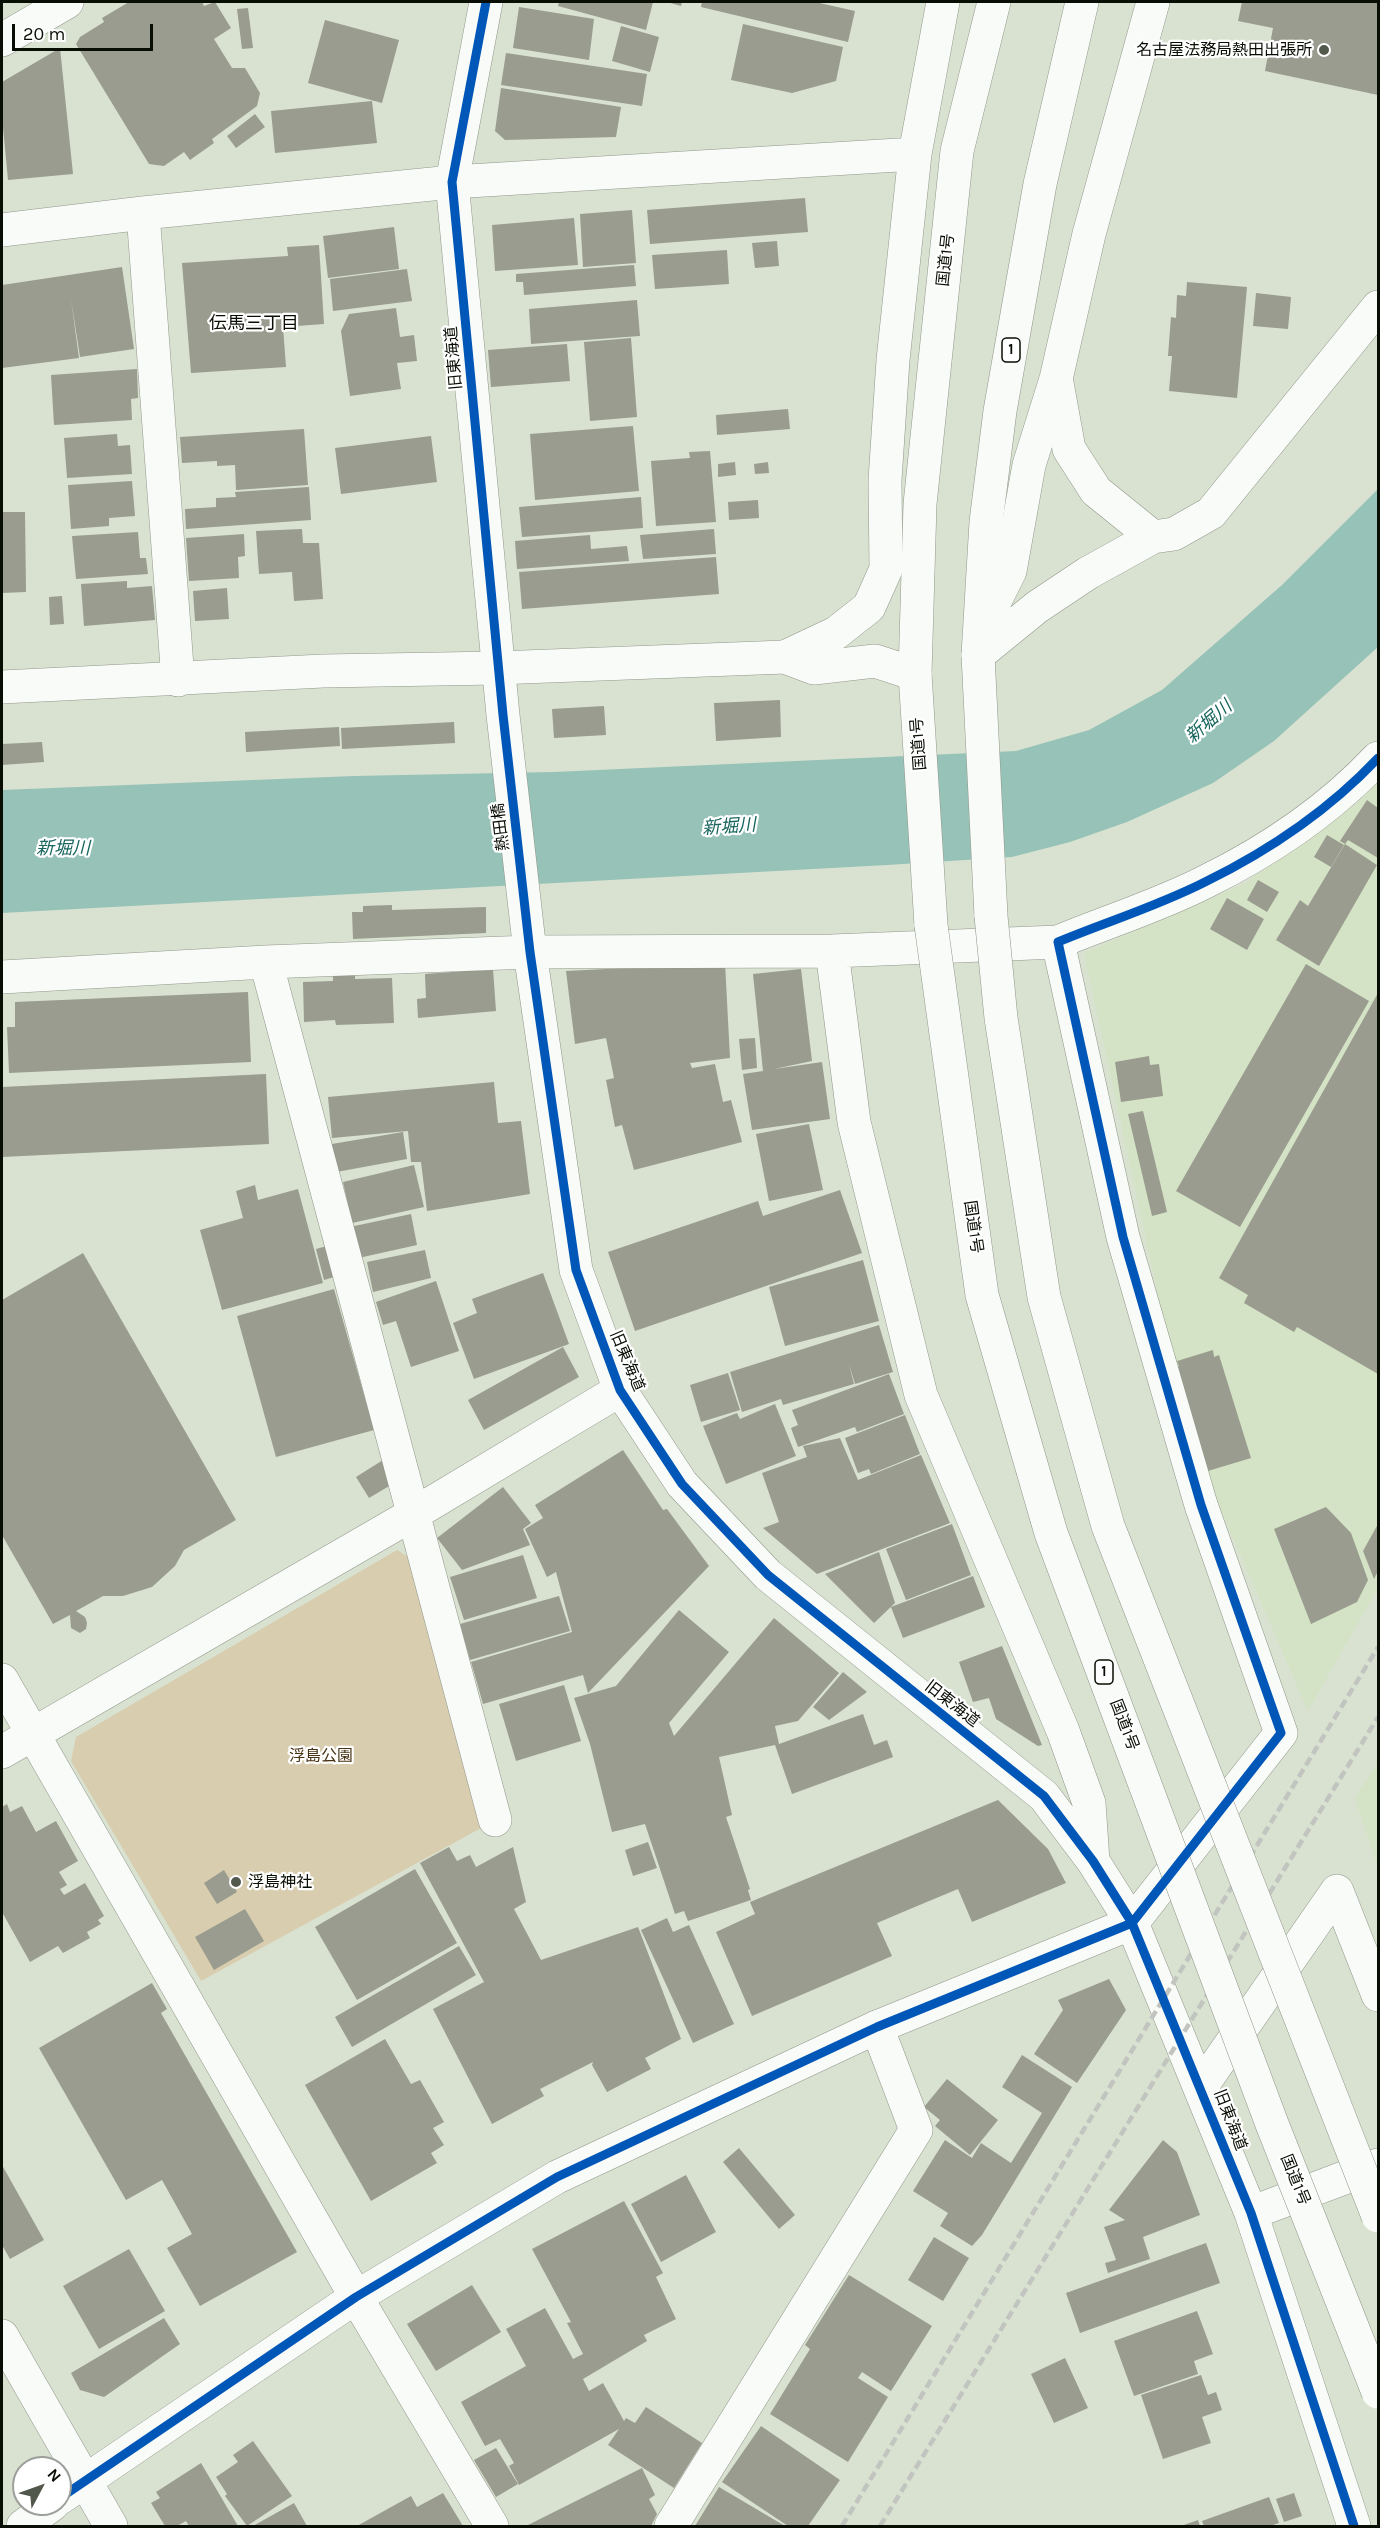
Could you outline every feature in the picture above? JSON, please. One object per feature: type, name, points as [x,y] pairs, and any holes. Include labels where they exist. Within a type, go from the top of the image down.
[{"type":"main road","points":[[2,40],[66,2]]},
{"type":"main road","name":"旧東海道","points":[[486,2],[453,182],[503,715]]},
{"type":"main road","points":[[785,657],[836,633],[869,607],[886,569],[885,480],[893,360],[915,154],[943,2]]},
{"type":"main road","name":"国道1号","points":[[994,2],[957,151],[920,504],[915,674],[931,925],[982,1295],[1051,1533],[1272,2124],[1378,2392]]},
{"type":"main road","name":"1","points":[[1082,2],[1040,184],[1000,411],[986,522],[979,643],[980,703],[991,916],[1001,1018],[1044,1297],[1108,1526],[1378,2216]]},
{"type":"main road","points":[[979,643],[1010,571],[1029,465],[1056,379],[1089,234],[1153,2]]},
{"type":"main road","points":[[2,230],[143,213],[453,182],[915,154]]},
{"type":"main road","points":[[143,213],[178,680]]},
{"type":"main road","points":[[979,643],[1088,573],[1153,537],[1174,534],[1211,513],[1378,307]]},
{"type":"main road","points":[[1056,379],[1069,449],[1096,491],[1153,537]]},
{"type":"main road","points":[[885,480],[918,577]]},
{"type":"main road","points":[[2,687],[323,671],[497,668],[785,657],[814,668],[875,661],[915,674]]},
{"type":"main road","name":"熱田橋","points":[[503,715],[529,944]]},
{"type":"main road","points":[[2,977],[529,944],[832,951],[1058,942],[1204,883],[1235,866],[1314,815],[1360,777],[1378,758]]},
{"type":"main road","points":[[111,2526],[72,2489],[356,2297],[557,2177],[877,2027],[1132,1923],[1281,1733],[1202,1505],[1123,1237],[1058,942]]},
{"type":"main road","name":"旧東海道","points":[[529,944],[576,1270],[620,1390],[682,1484],[768,1575],[1044,1796],[1093,1861],[1132,1923],[1201,2086],[1251,2213],[1354,2526]]},
{"type":"main road","points":[[832,951],[854,1122],[921,1395],[1063,1731],[1089,1803],[1093,1861]]},
{"type":"main road","points":[[266,962],[415,1513],[495,1820]]},
{"type":"main road","points":[[2,1752],[415,1513],[620,1390]]},
{"type":"main road","points":[[2,1680],[356,2297],[492,2526]]},
{"type":"main road","points":[[1201,2086],[1336,1891],[1378,1995]]},
{"type":"main road","points":[[671,2526],[916,2130],[877,2027]]},
{"type":"main road","points":[[1251,2213],[1378,2165]]},
{"type":"main road","points":[[2,2336],[57,2456]]},
{"type":"main road","points":[[23,2526],[37,2516]]},
{"type":"shaded area","points":[[1378,782],[1378,1588],[1308,1711],[1211,1487],[1177,1383],[1084,953],[1244,884],[1355,804]]},
{"type":"shaded area","points":[[1378,1761],[1378,1868],[1355,1799]]},
{"type":"green space","name":"浮島公園","points":[[397,1550],[421,1565],[481,1828],[201,1981],[71,1761],[76,1737]]},
{"type":"water","name":"新堀川","points":[[1378,489],[1378,647],[1274,741],[1213,783],[1127,822],[1070,842],[1012,857],[2,913],[2,790],[354,776],[554,772],[1016,751],[1089,730],[1162,690],[1282,585]]},
{"type":"building","points":[[129,2],[202,2],[204,6],[215,2],[231,28],[214,39],[232,68],[245,68],[260,93],[257,106],[212,139],[214,143],[190,160],[184,152],[164,166],[149,164],[76,44],[80,37],[104,22],[102,18]]},
{"type":"building","points":[[559,2],[653,2],[646,30],[558,6]]},
{"type":"building","points":[[667,2],[682,2],[681,6]]},
{"type":"building","points":[[702,2],[815,2],[855,11],[848,42],[701,7]]},
{"type":"building","name":"名古屋法務局熱田出張所","points":[[1242,2],[1378,2],[1378,95],[1265,71],[1273,28],[1238,21]]},
{"type":"building","points":[[519,7],[594,19],[589,60],[513,48]]},
{"type":"building","points":[[248,8],[253,48],[242,49],[237,9]]},
{"type":"building","points":[[325,20],[399,40],[382,103],[308,83]]},
{"type":"building","points":[[743,24],[843,47],[836,81],[792,93],[731,80]]},
{"type":"building","points":[[621,26],[659,37],[650,72],[612,61]]},
{"type":"building","points":[[60,48],[73,174],[8,180],[2,117],[2,82]]},
{"type":"building","points":[[506,53],[647,74],[642,106],[501,85]]},
{"type":"building","points":[[501,88],[621,107],[616,137],[505,140],[495,131]]},
{"type":"building","points":[[372,101],[377,143],[275,153],[271,111]]},
{"type":"building","points":[[255,114],[265,127],[236,148],[227,136]]},
{"type":"building","points":[[805,198],[808,232],[650,244],[647,210]]},
{"type":"building","points":[[632,210],[636,263],[583,267],[580,214]]},
{"type":"building","points":[[574,218],[578,265],[495,271],[492,225]]},
{"type":"building","points":[[394,227],[399,269],[328,278],[323,236]]},
{"type":"building","points":[[777,241],[779,266],[755,268],[752,243]]},
{"type":"building","points":[[319,245],[324,324],[283,327],[286,367],[191,373],[182,263],[288,256],[287,247]]},
{"type":"building","points":[[727,250],[729,284],[655,289],[652,255]]},
{"type":"building","points":[[634,265],[636,286],[524,295],[523,282],[516,282],[516,274]]},
{"type":"building","points":[[122,267],[134,349],[80,357],[71,299],[79,358],[2,368],[2,285]]},
{"type":"building","points":[[407,269],[412,301],[333,311],[330,279]]},
{"type":"building","points":[[1187,282],[1247,287],[1237,398],[1169,391],[1172,356],[1168,356],[1171,317],[1176,318],[1177,295],[1186,296]]},
{"type":"building","points":[[1256,293],[1291,297],[1288,329],[1253,326]]},
{"type":"building","points":[[637,300],[640,336],[531,344],[529,309]]},
{"type":"building","points":[[396,308],[400,337],[414,335],[417,361],[397,363],[401,389],[350,396],[341,331],[349,314]]},
{"type":"building","points":[[631,338],[637,417],[590,421],[584,342]]},
{"type":"building","points":[[567,344],[570,381],[491,387],[488,350]]},
{"type":"building","points":[[137,369],[138,398],[131,399],[132,420],[54,425],[51,375]]},
{"type":"building","points":[[788,409],[790,429],[717,435],[716,415]]},
{"type":"building","points":[[633,426],[639,491],[535,500],[530,434]]},
{"type":"building","points":[[304,429],[308,485],[236,490],[235,465],[217,466],[217,461],[182,463],[180,437]]},
{"type":"building","points":[[117,434],[118,446],[130,445],[132,474],[67,478],[64,438]]},
{"type":"building","points":[[431,436],[437,482],[341,494],[335,448]]},
{"type":"building","points":[[710,451],[716,522],[656,526],[651,461],[690,458],[689,452]]},
{"type":"building","points":[[735,462],[736,475],[718,477],[718,464]]},
{"type":"building","points":[[768,462],[769,473],[755,474],[754,464]]},
{"type":"building","points":[[132,481],[135,516],[109,518],[109,526],[71,529],[68,485]]},
{"type":"building","points":[[309,487],[311,520],[186,529],[185,509],[216,507],[216,498],[236,497],[235,492]]},
{"type":"building","points":[[641,497],[643,528],[522,537],[519,507]]},
{"type":"building","points":[[758,500],[759,518],[729,520],[728,502]]},
{"type":"building","points":[[2,512],[25,512],[26,592],[2,593]]},
{"type":"building","points":[[302,529],[303,543],[319,543],[323,599],[294,601],[292,572],[259,574],[256,531]]},
{"type":"building","points":[[714,529],[716,554],[643,559],[640,535]]},
{"type":"building","points":[[138,532],[140,558],[146,558],[148,574],[76,579],[72,536]]},
{"type":"building","points":[[244,534],[245,556],[238,557],[239,578],[189,581],[186,538]]},
{"type":"building","points":[[590,535],[591,549],[627,546],[629,561],[517,569],[515,541]]},
{"type":"building","points":[[716,557],[719,594],[522,609],[519,572]]},
{"type":"building","points":[[127,581],[127,588],[152,586],[155,620],[84,626],[81,584]]},
{"type":"building","points":[[227,588],[229,619],[195,621],[193,591]]},
{"type":"building","points":[[62,596],[64,624],[50,625],[49,597]]},
{"type":"building","points":[[780,700],[781,737],[716,741],[714,703]]},
{"type":"building","points":[[604,706],[606,735],[554,738],[552,709]]},
{"type":"building","points":[[454,722],[455,743],[342,749],[341,728]]},
{"type":"building","points":[[339,727],[340,746],[246,752],[245,732]]},
{"type":"building","points":[[42,742],[44,762],[2,765],[2,744]]},
{"type":"building","points":[[1367,800],[1378,808],[1378,858],[1348,840],[1345,844],[1340,841]]},
{"type":"building","points":[[1327,835],[1344,845],[1331,867],[1314,857]]},
{"type":"building","points":[[1345,844],[1377,865],[1319,966],[1276,940],[1300,900],[1308,906]]},
{"type":"building","points":[[1258,880],[1279,892],[1267,912],[1247,900]]},
{"type":"building","points":[[1227,898],[1264,919],[1247,950],[1210,929]]},
{"type":"building","points":[[392,905],[392,910],[486,907],[486,933],[353,939],[352,912],[363,912],[363,906]]},
{"type":"building","points":[[725,963],[730,1058],[690,1063],[692,1068],[715,1064],[723,1102],[731,1100],[742,1142],[634,1170],[622,1125],[615,1127],[606,1080],[614,1078],[606,1038],[575,1044],[566,971]]},
{"type":"building","points":[[1306,964],[1369,1001],[1240,1227],[1176,1191]]},
{"type":"building","points":[[493,969],[496,1011],[418,1018],[417,999],[426,998],[425,974]]},
{"type":"building","points":[[801,969],[812,1061],[774,1069],[822,1062],[830,1119],[752,1130],[743,1074],[763,1071],[753,974]]},
{"type":"building","points":[[355,973],[355,979],[392,978],[394,1023],[336,1025],[335,1020],[304,1022],[303,982],[333,981],[333,975]]},
{"type":"building","points":[[248,992],[251,1062],[9,1073],[7,1027],[15,1027],[15,1002]]},
{"type":"building","points":[[1378,993],[1378,1374],[1297,1327],[1294,1332],[1244,1303],[1248,1295],[1219,1278]]},
{"type":"building","points":[[755,1038],[757,1068],[742,1070],[739,1039]]},
{"type":"building","points":[[1149,1056],[1150,1065],[1159,1064],[1163,1096],[1121,1102],[1115,1062]]},
{"type":"building","points":[[266,1074],[269,1144],[2,1157],[2,1087]]},
{"type":"building","points":[[494,1082],[498,1123],[521,1121],[530,1194],[427,1211],[421,1162],[411,1162],[408,1131],[332,1138],[328,1097]]},
{"type":"building","points":[[1143,1111],[1167,1212],[1152,1216],[1128,1114]]},
{"type":"building","points":[[809,1124],[823,1190],[769,1201],[756,1134]]},
{"type":"building","points":[[403,1132],[407,1159],[331,1173],[326,1145]]},
{"type":"building","points":[[414,1165],[424,1207],[352,1223],[343,1182]]},
{"type":"building","points":[[255,1185],[258,1200],[298,1189],[323,1283],[222,1310],[200,1230],[243,1218],[236,1191]]},
{"type":"building","points":[[840,1190],[862,1253],[635,1331],[608,1252],[758,1201],[763,1216]]},
{"type":"building","points":[[411,1214],[417,1245],[354,1259],[345,1228]]},
{"type":"building","points":[[327,1246],[334,1277],[324,1280],[316,1249]]},
{"type":"building","points":[[425,1250],[431,1278],[373,1292],[367,1262]]},
{"type":"building","points":[[83,1253],[236,1520],[184,1550],[175,1566],[152,1587],[123,1596],[103,1596],[76,1611],[85,1617],[87,1623],[86,1629],[80,1633],[71,1628],[70,1615],[53,1624],[2,1535],[2,1300]]},
{"type":"building","points":[[863,1260],[879,1321],[785,1346],[769,1287]]},
{"type":"building","points":[[543,1273],[569,1344],[474,1379],[453,1323],[477,1313],[472,1299]]},
{"type":"building","points":[[436,1281],[459,1351],[411,1367],[396,1321],[383,1325],[376,1302]]},
{"type":"building","points":[[334,1289],[374,1430],[276,1457],[237,1316]]},
{"type":"building","points":[[879,1325],[893,1372],[855,1384],[849,1364],[854,1384],[783,1405],[781,1399],[742,1412],[730,1372]]},
{"type":"building","points":[[563,1347],[579,1377],[484,1430],[468,1400]]},
{"type":"building","points":[[1213,1350],[1214,1357],[1219,1355],[1251,1458],[1208,1471],[1176,1367],[1179,1366],[1177,1361]]},
{"type":"building","points":[[728,1373],[740,1410],[701,1422],[690,1385]]},
{"type":"building","points":[[889,1374],[904,1414],[857,1432],[855,1427],[798,1447],[791,1428],[798,1425],[792,1410]]},
{"type":"building","points":[[775,1404],[796,1456],[726,1484],[703,1426],[737,1413],[740,1419]]},
{"type":"building","points":[[905,1415],[920,1454],[871,1474],[869,1469],[858,1473],[845,1438]]},
{"type":"building","points":[[840,1438],[858,1480],[921,1455],[950,1523],[817,1574],[763,1528],[779,1522],[762,1473],[807,1457],[803,1446]]},
{"type":"building","points":[[623,1450],[663,1510],[667,1509],[709,1566],[588,1693],[583,1675],[483,1704],[471,1662],[572,1632],[556,1572],[547,1577],[525,1529],[543,1518],[535,1505]]},
{"type":"building","points":[[383,1460],[396,1482],[369,1498],[356,1477]]},
{"type":"building","points":[[503,1487],[531,1523],[523,1529],[530,1545],[462,1570],[437,1538]]},
{"type":"building","points":[[1326,1507],[1351,1533],[1368,1580],[1357,1602],[1311,1624],[1274,1529]]},
{"type":"building","points":[[952,1524],[971,1575],[906,1600],[886,1549]]},
{"type":"building","points":[[1378,1524],[1378,1571],[1374,1579],[1363,1551]]},
{"type":"building","points":[[879,1552],[895,1603],[874,1623],[825,1574]]},
{"type":"building","points":[[523,1555],[537,1598],[464,1620],[450,1577]]},
{"type":"building","points":[[973,1576],[985,1607],[903,1638],[891,1607]]},
{"type":"building","points":[[559,1596],[570,1631],[470,1660],[460,1624]]},
{"type":"building","points":[[679,1610],[729,1652],[669,1723],[674,1736],[774,1618],[839,1673],[798,1721],[775,1726],[779,1744],[863,1714],[874,1745],[887,1740],[893,1757],[792,1794],[775,1745],[719,1757],[732,1815],[726,1817],[750,1889],[748,1890],[751,1900],[688,1921],[684,1911],[675,1914],[645,1824],[612,1832],[590,1744],[574,1698],[616,1686]]},
{"type":"building","points":[[1002,1646],[1042,1745],[1038,1746],[996,1719],[989,1698],[973,1702],[959,1662]]},
{"type":"building","points":[[843,1672],[867,1692],[829,1720],[813,1707]]},
{"type":"building","points":[[564,1685],[581,1741],[516,1761],[499,1704]]},
{"type":"building","points":[[998,1800],[1048,1849],[1066,1883],[972,1922],[958,1889],[910,1909],[877,1923],[892,1956],[752,2016],[716,1932],[755,1914],[750,1902]]},
{"type":"building","points":[[7,1804],[10,1812],[22,1806],[36,1832],[56,1821],[78,1861],[59,1872],[67,1885],[60,1889],[64,1895],[85,1883],[104,1916],[98,1920],[101,1924],[87,1932],[90,1938],[63,1953],[58,1946],[30,1962],[2,1912],[2,1807]]},
{"type":"building","points":[[648,1842],[657,1868],[633,1876],[625,1850]]},
{"type":"building","points":[[449,1847],[457,1861],[470,1855],[476,1867],[513,1847],[526,1902],[514,1909],[541,1960],[638,1927],[681,2039],[645,2058],[651,2069],[607,2092],[592,2065],[593,2062],[540,2089],[544,2096],[492,2124],[433,2009],[484,1982],[420,1863]]},
{"type":"building","points":[[415,1869],[457,1943],[357,2000],[315,1927]]},
{"type":"building","points":[[224,1870],[237,1892],[217,1904],[204,1883]]},
{"type":"building","points":[[245,1909],[264,1941],[214,1970],[195,1937]]},
{"type":"building","points":[[667,1918],[673,1932],[689,1925],[734,2024],[693,2043],[641,1930]]},
{"type":"building","points":[[459,1946],[476,1975],[352,2047],[335,2017]]},
{"type":"building","points":[[1109,1979],[1126,2010],[1077,2083],[1034,2054],[1063,2010],[1058,2000]]},
{"type":"building","points":[[152,1983],[167,2009],[161,2013],[297,2252],[200,2306],[167,2248],[192,2234],[162,2180],[126,2200],[39,2048]]},
{"type":"building","points":[[385,2039],[411,2084],[420,2080],[444,2122],[433,2128],[444,2145],[431,2153],[437,2163],[371,2201],[305,2085]]},
{"type":"building","points":[[1022,2055],[1072,2087],[982,2235],[972,2246],[940,2226],[948,2213],[913,2191],[945,2140],[972,2158],[981,2143],[1011,2163],[1042,2113],[1002,2087]]},
{"type":"building","points":[[947,2079],[998,2120],[970,2155],[935,2126],[940,2120],[924,2107]]},
{"type":"building","points":[[1163,2140],[1177,2152],[1200,2215],[1143,2237],[1150,2259],[1108,2273],[1105,2263],[1116,2260],[1104,2227],[1125,2220],[1109,2210]]},
{"type":"building","points":[[739,2148],[795,2215],[779,2229],[723,2162]]},
{"type":"building","points":[[2,2165],[44,2240],[10,2259],[2,2245]]},
{"type":"building","points":[[686,2175],[716,2232],[661,2262],[631,2204]]},
{"type":"building","points":[[624,2201],[663,2273],[656,2277],[676,2319],[644,2335],[647,2341],[583,2379],[589,2391],[603,2383],[624,2421],[626,2418],[635,2423],[646,2407],[702,2443],[674,2488],[608,2445],[619,2429],[519,2485],[509,2466],[514,2463],[500,2439],[485,2446],[461,2402],[526,2366],[506,2329],[545,2308],[573,2359],[583,2354],[567,2323],[571,2322],[532,2249]]},
{"type":"building","points":[[934,2237],[969,2258],[943,2301],[908,2280]]},
{"type":"building","points":[[1206,2243],[1220,2283],[1080,2333],[1066,2293]]},
{"type":"building","points":[[129,2249],[165,2311],[99,2349],[63,2286]]},
{"type":"building","points":[[849,2275],[932,2326],[891,2391],[862,2372],[858,2378],[888,2397],[848,2462],[770,2414],[810,2349],[805,2345]]},
{"type":"building","points":[[472,2285],[501,2332],[436,2371],[407,2324]]},
{"type":"building","points":[[1197,2311],[1213,2354],[1194,2361],[1198,2374],[1134,2396],[1114,2341]]},
{"type":"building","points":[[164,2318],[180,2344],[104,2397],[80,2390],[71,2373]]},
{"type":"building","points":[[1065,2358],[1088,2408],[1054,2423],[1031,2374]]},
{"type":"building","points":[[1201,2375],[1208,2395],[1216,2392],[1222,2410],[1202,2417],[1211,2443],[1163,2459],[1141,2395]]},
{"type":"building","points":[[761,2426],[840,2480],[808,2526],[788,2526],[722,2482]]},
{"type":"building","points":[[253,2441],[292,2496],[247,2526],[225,2496],[227,2494],[216,2477],[238,2462],[233,2455]]},
{"type":"building","points":[[496,2448],[518,2484],[496,2497],[474,2460]]},
{"type":"building","points":[[201,2463],[238,2526],[189,2526],[186,2521],[177,2526],[165,2526],[151,2503],[160,2498],[156,2492]]},
{"type":"building","points":[[642,2468],[655,2495],[649,2499],[657,2514],[651,2526],[526,2526]]},
{"type":"building","points":[[719,2487],[785,2526],[695,2526]]},
{"type":"building","points":[[443,2493],[463,2526],[357,2526],[411,2496],[417,2507]]},
{"type":"building","points":[[1294,2493],[1302,2516],[1284,2522],[1276,2499]]},
{"type":"building","points":[[1269,2497],[1279,2523],[1270,2526],[1204,2526],[1202,2521]]},
{"type":"building","points":[[294,2503],[307,2526],[253,2526]]},
{"type":"building","points":[[1198,2520],[1200,2526],[1181,2526]]},
{"type":"railway","points":[[842,2526],[1378,1647]]},
{"type":"railway","points":[[880,2526],[1378,1717]]},
{"type":"cycle path","points":[[486,2],[452,182],[503,715],[530,952],[576,1270],[620,1390],[682,1484],[768,1575],[1044,1796],[1093,1861],[1132,1923],[1251,2213],[1354,2526]]},
{"type":"cycle path","points":[[72,2490],[356,2297],[557,2177],[877,2027],[1132,1923],[1281,1733],[1201,1505],[1123,1237],[1058,942],[1169,899],[1252,857],[1297,828],[1340,795],[1378,758]]},
{"type":"place","name":"名古屋法務局熱田出張所","points":[[1324,50]]},
{"type":"place","name":"浮島神社","points":[[236,1882]]},
{"type":"district","name":"伝馬三丁目","points":[[254,324]]}]
